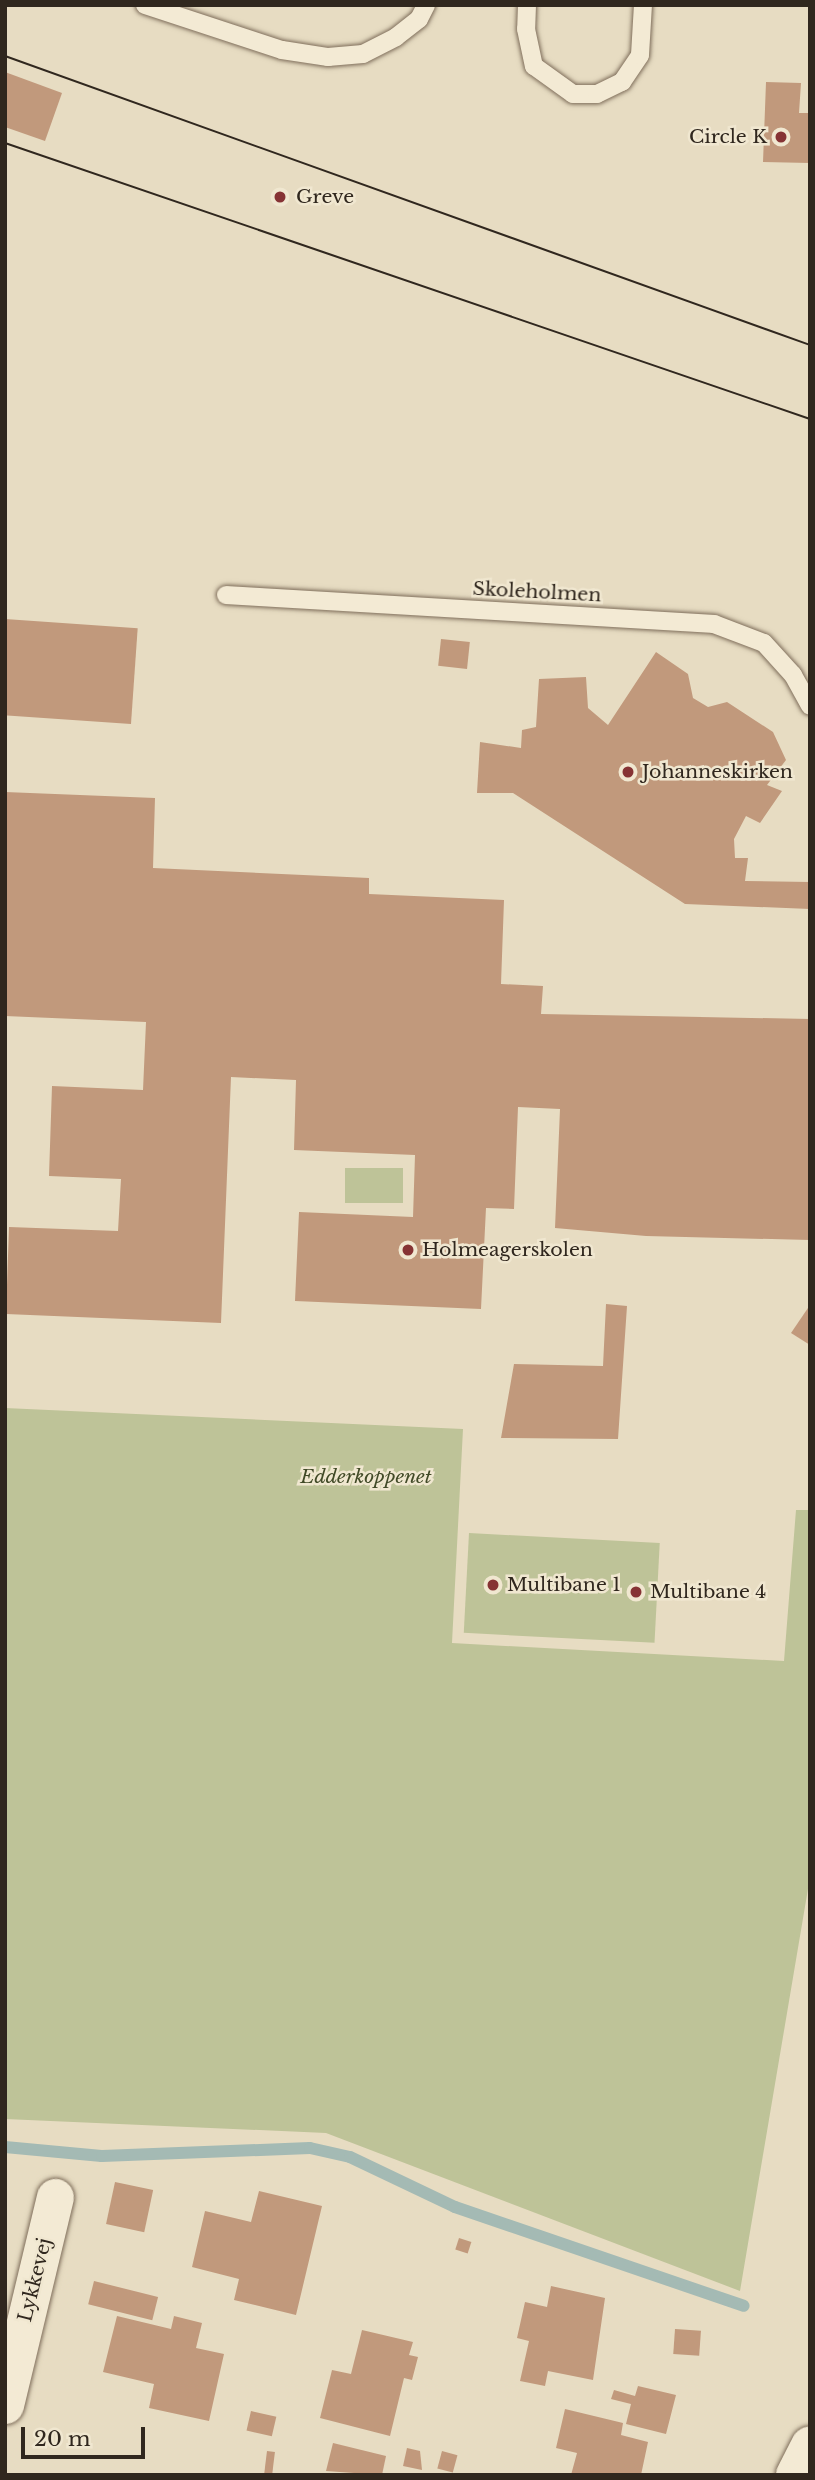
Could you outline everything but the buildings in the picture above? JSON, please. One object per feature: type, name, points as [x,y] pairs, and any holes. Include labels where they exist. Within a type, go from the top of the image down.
[{"type":"street","name":"Lykkevej","points":[[5,2405],[55,2197]]},
{"type":"street","points":[[795,2475],[810,2446]]},
{"type":"lane","points":[[145,5],[282,50],[328,57],[363,54],[385,43],[419,19],[426,5]]},
{"type":"lane","points":[[527,5],[526,29],[534,66],[573,94],[597,94],[622,82],[640,55],[643,5]]},
{"type":"lane","name":"Skoleholmen","points":[[226,595],[714,624],[764,643],[793,675],[810,706]]},
{"type":"green space","points":[[345,1168],[403,1168],[403,1203],[345,1203]]},
{"type":"green space","name":"Edderkoppenet","points":[[5,1408],[463,1429],[452,1643],[784,1661],[796,1510],[810,1510],[810,1877],[740,2291],[326,2133],[5,2119]]},
{"type":"green space","points":[[469,1533],[660,1543],[655,1643],[464,1633]]},
{"type":"waterway","points":[[5,2147],[102,2156],[310,2148],[350,2157],[455,2207],[744,2306]]},
{"type":"tram line","points":[[5,56],[810,345]]},
{"type":"tram line","points":[[5,143],[810,419]]},
{"type":"place","name":"Circle K","points":[[781,137]]},
{"type":"place","name":"Greve","points":[[280,197]]},
{"type":"place","name":"Johanneskirken","points":[[628,772]]},
{"type":"place","name":"Holmeagerskolen","points":[[408,1250]]},
{"type":"place","name":"Multibane 1","points":[[493,1585]]},
{"type":"place","name":"Multibane 4","points":[[636,1592]]}]
